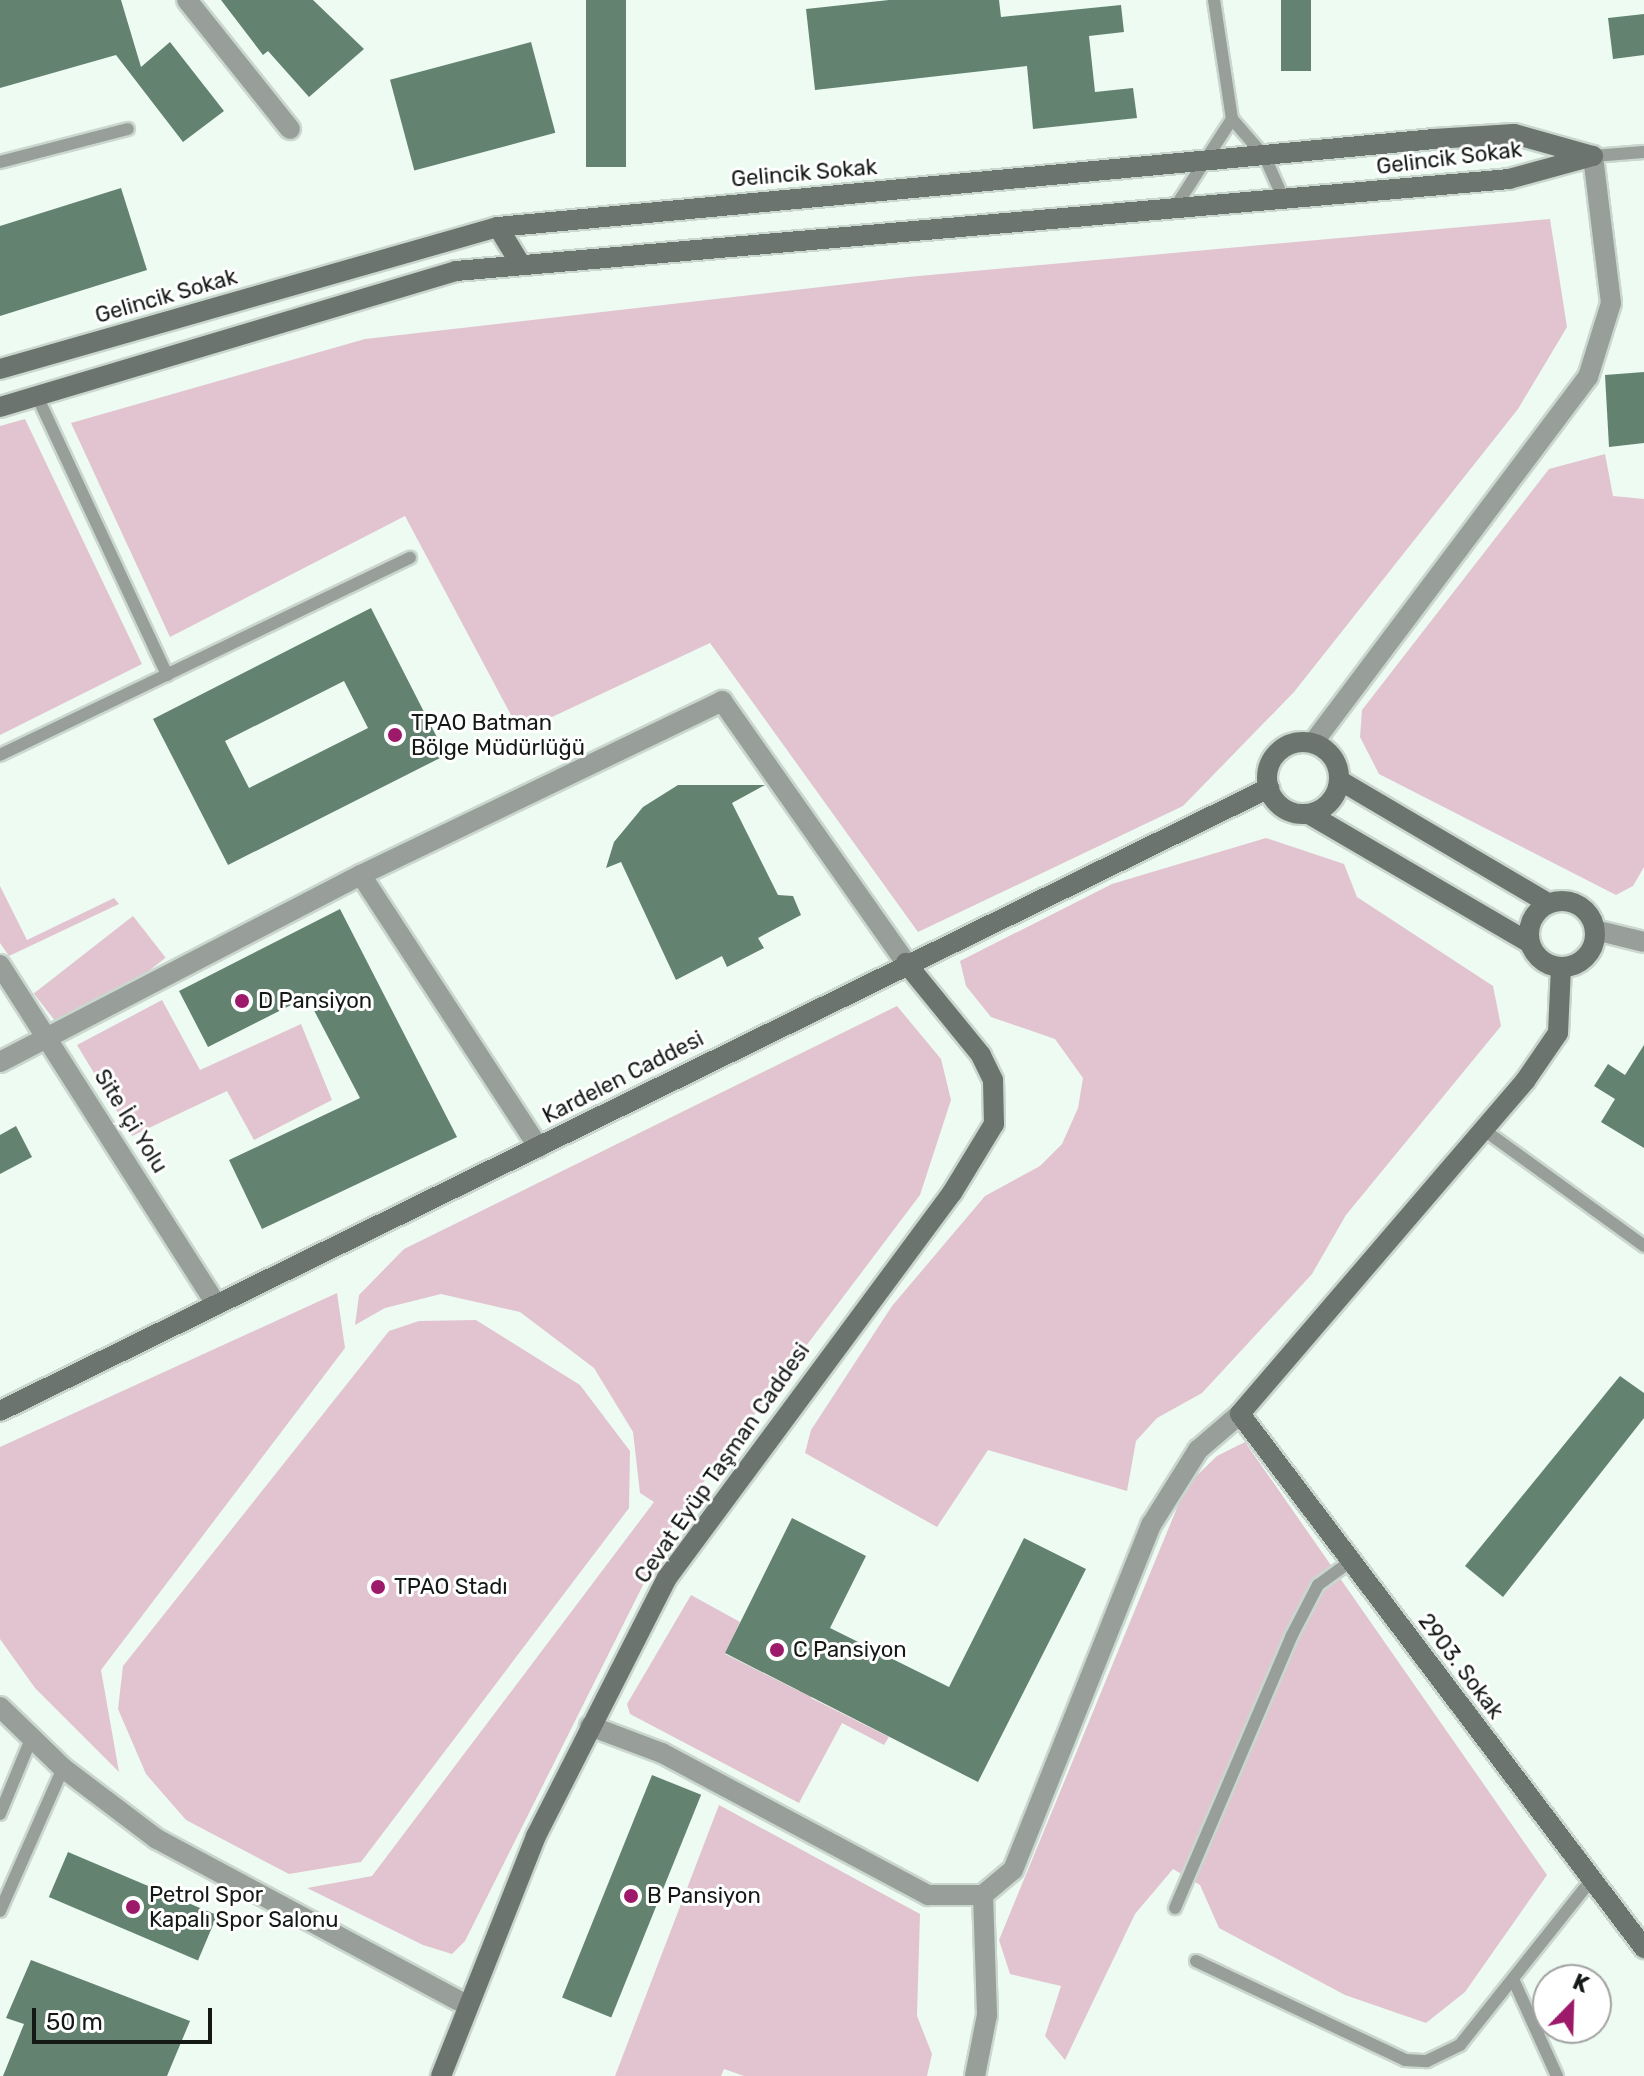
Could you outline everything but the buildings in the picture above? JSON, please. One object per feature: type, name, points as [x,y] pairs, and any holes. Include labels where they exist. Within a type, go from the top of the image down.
[{"type":"street","points":[[188,0],[290,129]]},
{"type":"street","name":"Gelincik Sokak","points":[[0,369],[498,227],[1514,134],[1593,156]]},
{"type":"street","points":[[1313,743],[1395,625],[1588,377],[1611,303],[1593,156]]},
{"type":"street","name":"Gelincik Sokak","points":[[0,407],[456,271],[1509,179],[1593,156]]},
{"type":"street","points":[[498,227],[521,265]]},
{"type":"street","points":[[0,1062],[361,875],[722,701],[906,963]]},
{"type":"street","points":[[1309,814],[1330,802],[1339,780],[1333,757],[1313,743],[1291,744],[1274,757],[1269,788],[1288,811],[1309,814],[1530,943],[1542,960],[1561,967],[1582,960],[1595,930]]},
{"type":"street","points":[[1339,780],[1548,903],[1578,905],[1595,930],[1644,942]]},
{"type":"street","name":"Kardelen Caddesi","points":[[0,1411],[906,963],[1269,788]]},
{"type":"street","points":[[361,875],[538,1147]]},
{"type":"street","points":[[1530,943],[1530,924],[1548,903]]},
{"type":"street","name":"Cevat Eyüp Taşman Caddesi","points":[[441,2076],[465,2004],[590,1726],[667,1578],[952,1193],[994,1124],[993,1080],[981,1055],[906,963]]},
{"type":"street","name":"Site İçi Yolu","points":[[0,965],[50,1037],[217,1305]]},
{"type":"street","points":[[590,1726],[662,1753],[928,1895],[983,1895],[1013,1870],[1151,1525],[1198,1450],[1240,1414],[1484,1130],[1558,1033],[1561,967]]},
{"type":"street","name":"2903. Sokak","points":[[1240,1414],[1644,1948]]},
{"type":"street","points":[[0,1707],[63,1768],[220,1878],[465,2004]]},
{"type":"street","points":[[975,2076],[987,1999],[983,1895]]},
{"type":"lane","points":[[1214,0],[1232,119],[1265,157],[1284,200]]},
{"type":"lane","points":[[1174,210],[1198,164],[1232,119]]},
{"type":"lane","points":[[0,162],[128,129]]},
{"type":"lane","points":[[1593,156],[1644,152]]},
{"type":"lane","points":[[37,396],[167,675]]},
{"type":"lane","points":[[0,755],[410,558]]},
{"type":"lane","points":[[1484,1130],[1644,1246]]},
{"type":"lane","points":[[1175,1908],[1291,1637],[1318,1585],[1351,1561]]},
{"type":"lane","points":[[0,1814],[31,1739]]},
{"type":"lane","points":[[0,1911],[63,1768]]},
{"type":"lane","points":[[1196,1961],[1405,2060],[1427,2061],[1460,2045],[1592,1879]]},
{"type":"lane","points":[[1513,1979],[1557,2076]]},
{"type":"lane","points":[[1425,2076],[1427,2061]]},
{"type":"shaded area","points":[[1550,219],[1567,327],[1518,409],[1294,692],[1183,806],[918,932],[710,643],[520,732],[405,516],[170,637],[71,423],[365,339],[908,277]]},
{"type":"shaded area","points":[[25,419],[142,664],[0,735],[0,426]]},
{"type":"shaded area","points":[[1605,454],[1613,496],[1644,499],[1644,867],[1633,886],[1616,895],[1379,774],[1360,737],[1362,710],[1549,469]]},
{"type":"shaded area","points":[[1266,838],[1344,864],[1357,897],[1493,986],[1501,1026],[1346,1215],[1312,1274],[1202,1393],[1157,1418],[1136,1441],[1127,1491],[988,1450],[937,1527],[805,1453],[811,1430],[892,1306],[985,1196],[1040,1166],[1062,1144],[1078,1108],[1083,1078],[1055,1039],[991,1017],[966,986],[960,961],[1112,884]]},
{"type":"shaded area","points":[[0,886],[27,940],[114,898],[119,904],[9,956],[0,943]]},
{"type":"shaded area","points":[[133,916],[166,958],[66,1035],[34,994]]},
{"type":"shaded area","points":[[162,1000],[200,1070],[301,1024],[332,1100],[254,1140],[227,1091],[132,1136],[77,1045]]},
{"type":"shaded area","points":[[897,1006],[941,1059],[951,1100],[920,1195],[677,1517],[465,1941],[452,1954],[423,1945],[307,1888],[372,1876],[654,1502],[640,1493],[633,1432],[594,1368],[520,1312],[441,1294],[385,1308],[355,1325],[359,1295],[404,1249]]},
{"type":"shaded area","points":[[337,1293],[345,1348],[101,1670],[119,1772],[35,1688],[0,1639],[0,1447]]},
{"type":"shaded area","name":"TPAO Stadı","points":[[476,1320],[580,1385],[630,1451],[629,1508],[361,1862],[289,1874],[186,1820],[146,1774],[118,1709],[123,1666],[389,1331],[419,1321]]},
{"type":"shaded area","points":[[1245,1442],[1547,1875],[1465,1992],[1426,2023],[1345,1995],[1219,1928],[1200,1885],[1173,1869],[1135,1914],[1065,2060],[1045,2036],[1061,1986],[1010,1974],[999,1940],[1186,1486],[1217,1456]]},
{"type":"shaded area","points":[[691,1595],[740,1622],[725,1654],[799,1691],[826,1669],[811,1698],[889,1737],[884,1745],[842,1723],[799,1803],[630,1714],[627,1704]]},
{"type":"shaded area","points":[[719,1805],[920,1914],[917,2016],[932,2054],[927,2076],[744,2076],[724,2069],[721,2076],[615,2076]]},
{"type":"place","name":"TPAO Batman Bölge Müdürlüğü","points":[[395,735]]},
{"type":"place","name":"D Pansiyon","points":[[242,1001]]},
{"type":"place","name":"TPAO Stadı","points":[[378,1587]]},
{"type":"place","name":"C Pansiyon","points":[[777,1650]]},
{"type":"place","name":"B Pansiyon","points":[[631,1896]]},
{"type":"place","name":"Petrol Spor Kapalı Spor Salonu","points":[[133,1907]]}]
